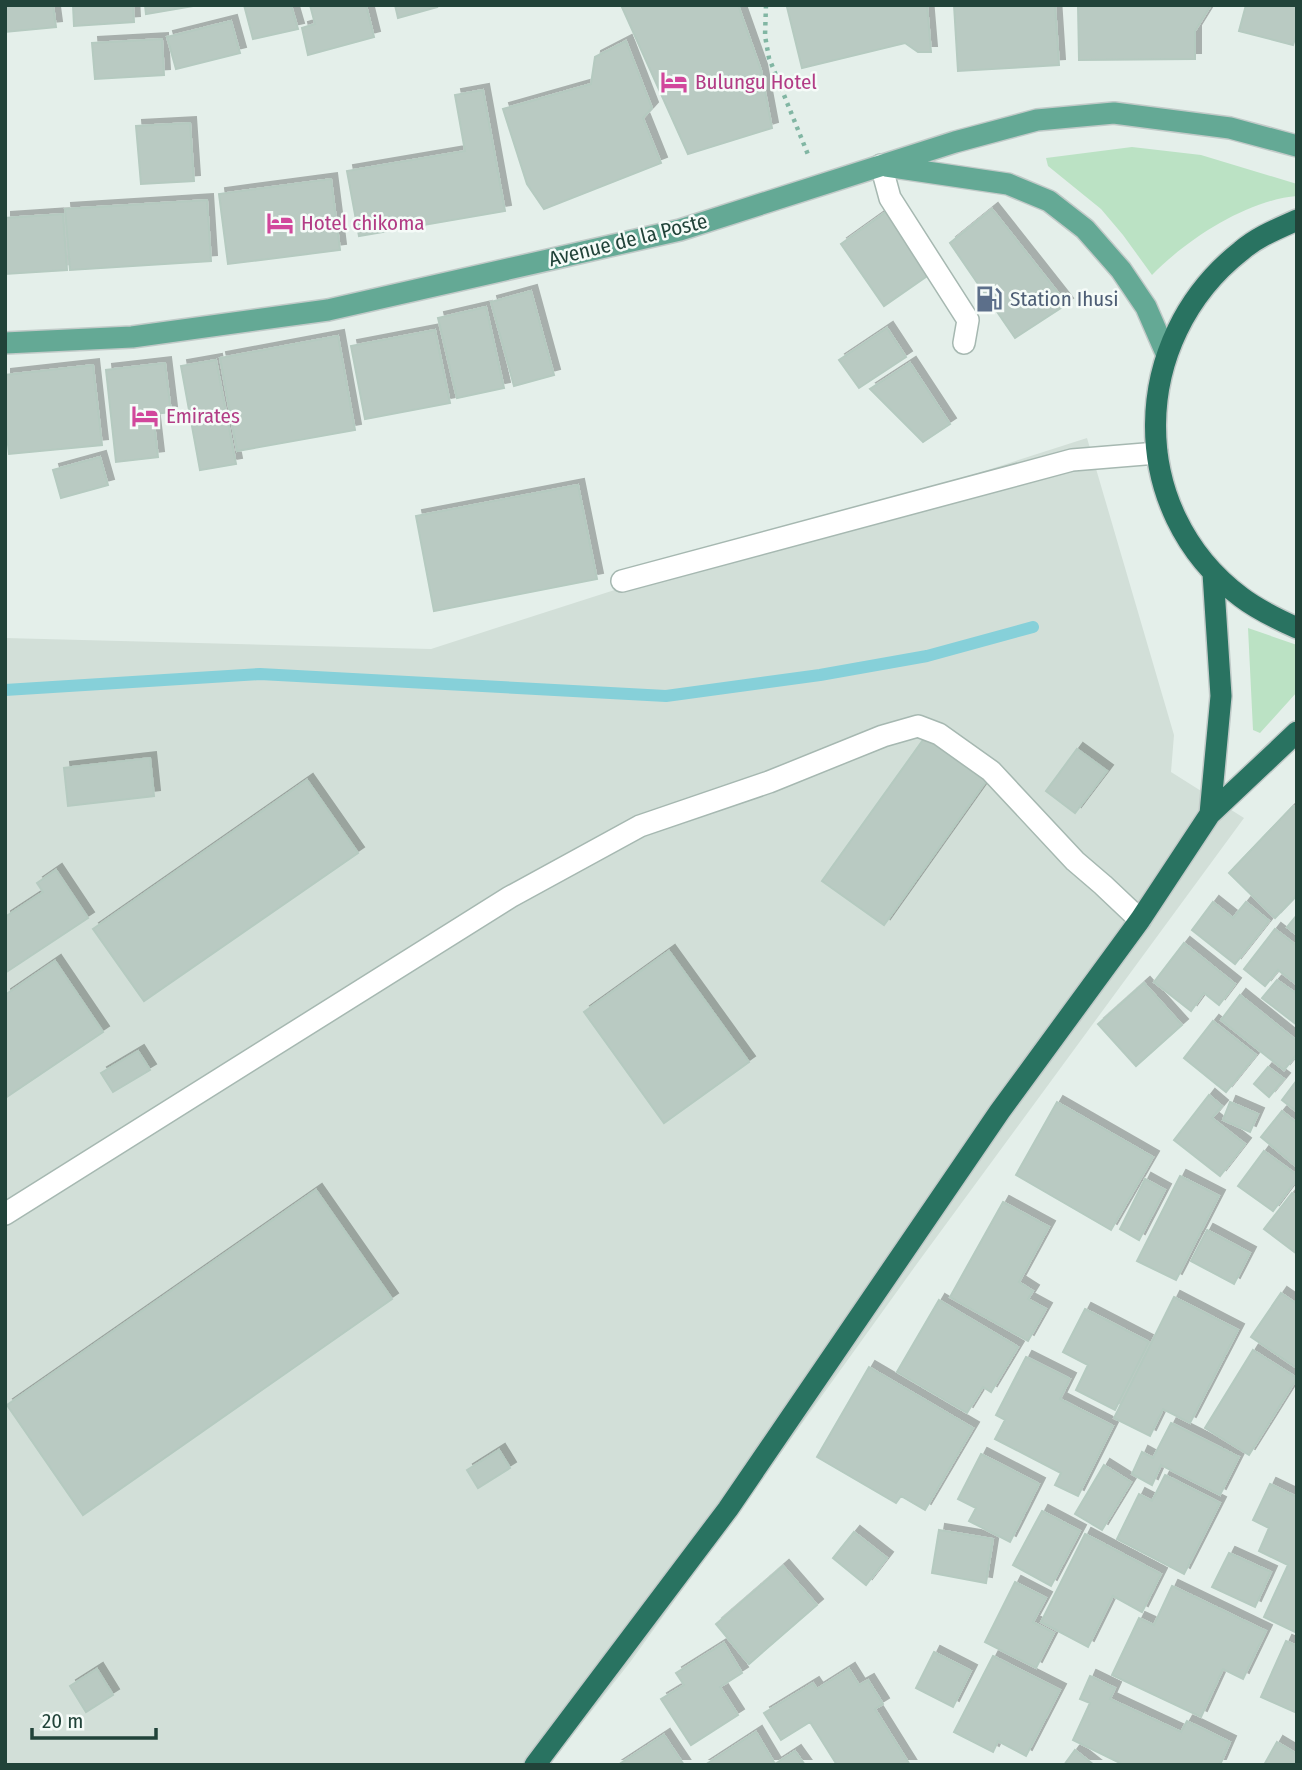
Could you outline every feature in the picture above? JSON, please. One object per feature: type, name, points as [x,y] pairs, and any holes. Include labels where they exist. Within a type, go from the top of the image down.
[{"type":"highway","points":[[1297,220],[1242,249],[1197,295],[1166,353],[1154,419],[1164,486],[1175,517],[1192,547],[1213,573],[1240,597],[1272,617],[1297,628]]},
{"type":"highway","points":[[1210,814],[1222,696],[1213,573]]},
{"type":"highway","points":[[535,1765],[728,1508],[1000,1111],[1140,920],[1210,814],[1297,732]]},
{"type":"main road","points":[[881,165],[1037,120],[1114,113],[1230,128],[1297,146]]},
{"type":"main road","name":"Avenue de la Poste","points":[[5,343],[132,337],[328,310],[680,230],[881,165],[1008,184],[1049,201],[1085,229],[1121,270],[1146,307],[1166,353]]},
{"type":"street","points":[[881,165],[890,198],[968,320],[964,343]]},
{"type":"street","points":[[622,581],[1072,460],[1157,453]]},
{"type":"street","points":[[5,1214],[510,897],[628,833],[769,782],[883,736],[918,726],[939,734],[991,771],[1075,860],[1140,920]]},
{"type":"path","points":[[766,5],[765,36],[769,58],[820,185]]},
{"type":"shaded area","points":[[1087,438],[1174,735],[1171,772],[1244,818],[916,1265],[631,1661],[549,1765],[5,1765],[5,638],[431,649]]},
{"type":"green space","points":[[1132,147],[1201,155],[1297,184],[1297,196],[1258,205],[1218,224],[1182,248],[1152,275],[1101,209],[1048,166],[1046,158]]},
{"type":"green space","points":[[1248,628],[1297,645],[1297,692],[1260,733],[1253,730]]},
{"type":"building","points":[[5,5],[53,5],[56,27],[5,32]]},
{"type":"building","points":[[73,5],[133,5],[134,22],[74,26]]},
{"type":"building","points":[[145,5],[199,5],[146,14]]},
{"type":"building","points":[[244,5],[291,5],[298,29],[253,39]]},
{"type":"building","points":[[310,5],[366,5],[374,37],[308,55],[302,28],[315,24]]},
{"type":"building","points":[[395,5],[436,5],[437,7],[398,18]]},
{"type":"building","points":[[621,5],[738,5],[761,70],[772,128],[688,154]]},
{"type":"building","points":[[927,5],[931,52],[918,52],[905,43],[802,68],[787,7]]},
{"type":"building","points":[[954,5],[1055,5],[1059,65],[958,71]]},
{"type":"building","points":[[1078,5],[1211,5],[1195,31],[1195,59],[1079,60]]},
{"type":"building","points":[[1246,5],[1297,5],[1297,32],[1293,45],[1239,31]]},
{"type":"building","points":[[231,21],[240,53],[176,69],[167,37]]},
{"type":"building","points":[[162,39],[164,75],[95,79],[92,43]]},
{"type":"building","points":[[626,41],[652,108],[643,118],[661,163],[544,209],[527,184],[503,109],[591,84],[595,57]]},
{"type":"building","points":[[483,90],[505,211],[359,236],[347,171],[465,151],[455,95]]},
{"type":"building","points":[[190,123],[194,181],[141,184],[136,126]]},
{"type":"building","points":[[331,179],[340,250],[228,264],[219,194]]},
{"type":"building","points":[[207,200],[211,261],[70,270],[65,209]]},
{"type":"building","points":[[890,209],[933,272],[884,306],[841,244]]},
{"type":"building","points":[[992,209],[1067,304],[1015,338],[950,243]]},
{"type":"building","points":[[63,214],[67,270],[5,274],[5,218]]},
{"type":"building","points":[[531,291],[554,375],[514,386],[491,302]]},
{"type":"building","points":[[486,307],[504,388],[457,398],[438,318]]},
{"type":"building","points":[[887,328],[906,357],[859,388],[839,360]]},
{"type":"building","points":[[435,330],[450,403],[365,419],[351,346]]},
{"type":"building","points":[[338,336],[355,430],[237,451],[220,358]]},
{"type":"building","points":[[216,360],[236,464],[200,470],[181,366]]},
{"type":"building","points":[[165,363],[171,412],[153,414],[158,457],[116,462],[106,370]]},
{"type":"building","points":[[910,363],[950,424],[923,442],[870,389]]},
{"type":"building","points":[[93,365],[102,445],[9,454],[5,417],[5,375]]},
{"type":"building","points":[[100,457],[108,485],[61,498],[53,470]]},
{"type":"building","points":[[578,485],[597,579],[434,611],[416,516]]},
{"type":"building","points":[[928,733],[989,777],[884,925],[822,881]]},
{"type":"building","points":[[1077,749],[1107,771],[1075,813],[1046,791]]},
{"type":"building","points":[[150,758],[154,796],[68,806],[64,768]]},
{"type":"building","points":[[307,780],[358,853],[144,1001],[93,929]]},
{"type":"building","points":[[1293,806],[1297,809],[1297,895],[1275,918],[1229,873]]},
{"type":"building","points":[[56,870],[88,918],[5,973],[5,917],[43,892],[37,883]]},
{"type":"building","points":[[1213,902],[1233,918],[1246,902],[1269,921],[1235,964],[1192,930]]},
{"type":"building","points":[[1297,915],[1297,935],[1287,927]]},
{"type":"building","points":[[1275,929],[1297,946],[1296,984],[1278,970],[1265,986],[1244,969]]},
{"type":"building","points":[[1184,943],[1235,984],[1219,1005],[1204,993],[1191,1011],[1154,982]]},
{"type":"building","points":[[669,951],[749,1062],[664,1123],[584,1012]]},
{"type":"building","points":[[55,961],[103,1032],[5,1098],[5,995]]},
{"type":"building","points":[[1277,980],[1297,994],[1297,1025],[1262,998]]},
{"type":"building","points":[[1144,983],[1182,1025],[1136,1066],[1098,1024]]},
{"type":"building","points":[[1240,995],[1297,1041],[1297,1054],[1284,1070],[1221,1020]]},
{"type":"building","points":[[1213,1021],[1256,1055],[1226,1092],[1184,1058]]},
{"type":"building","points":[[138,1051],[150,1070],[113,1092],[101,1073]]},
{"type":"building","points":[[1268,1067],[1284,1079],[1269,1097],[1254,1084]]},
{"type":"building","points":[[1297,1080],[1297,1112],[1282,1100]]},
{"type":"building","points":[[1209,1095],[1222,1106],[1212,1118],[1245,1144],[1220,1176],[1174,1140]]},
{"type":"building","points":[[1057,1102],[1153,1157],[1111,1230],[1016,1175]]},
{"type":"building","points":[[1230,1102],[1258,1114],[1250,1132],[1223,1120]]},
{"type":"building","points":[[1282,1111],[1297,1123],[1297,1167],[1261,1137]]},
{"type":"building","points":[[1264,1151],[1297,1175],[1297,1179],[1273,1211],[1238,1186]]},
{"type":"building","points":[[1180,1176],[1219,1196],[1176,1280],[1137,1261]]},
{"type":"building","points":[[1145,1179],[1165,1190],[1139,1240],[1120,1229]]},
{"type":"building","points":[[316,1190],[392,1299],[83,1515],[7,1405]]},
{"type":"building","points":[[1292,1193],[1297,1196],[1297,1254],[1264,1229]]},
{"type":"building","points":[[1003,1202],[1049,1227],[1019,1282],[1033,1291],[1028,1299],[1046,1309],[1028,1341],[950,1297]]},
{"type":"building","points":[[1207,1230],[1250,1253],[1234,1284],[1191,1261]]},
{"type":"building","points":[[1281,1293],[1297,1304],[1297,1368],[1251,1337]]},
{"type":"building","points":[[1174,1297],[1238,1330],[1190,1423],[1163,1409],[1150,1436],[1114,1418]]},
{"type":"building","points":[[939,1300],[1018,1347],[991,1392],[983,1387],[967,1413],[897,1372]]},
{"type":"building","points":[[1085,1309],[1149,1342],[1115,1410],[1076,1390],[1088,1365],[1063,1352]]},
{"type":"building","points":[[1253,1350],[1297,1378],[1249,1455],[1205,1428]]},
{"type":"building","points":[[1026,1357],[1070,1379],[1060,1399],[1113,1426],[1078,1496],[1055,1485],[1061,1473],[995,1439],[1005,1420],[996,1415]]},
{"type":"building","points":[[869,1367],[973,1428],[925,1510],[901,1496],[896,1503],[817,1457]]},
{"type":"building","points":[[1171,1423],[1239,1457],[1220,1495],[1161,1465],[1152,1485],[1132,1474],[1142,1452],[1153,1458]]},
{"type":"building","points":[[499,1450],[510,1468],[478,1488],[467,1470]]},
{"type":"building","points":[[981,1454],[1039,1484],[1010,1542],[969,1521],[976,1508],[958,1499]]},
{"type":"building","points":[[1104,1465],[1131,1482],[1102,1530],[1075,1514]]},
{"type":"building","points":[[1165,1475],[1220,1503],[1184,1574],[1117,1539],[1139,1494],[1152,1501]]},
{"type":"building","points":[[1270,1484],[1297,1497],[1297,1633],[1264,1617],[1288,1565],[1259,1551],[1269,1528],[1253,1520]]},
{"type":"building","points":[[1042,1511],[1080,1531],[1051,1586],[1013,1565]]},
{"type":"building","points":[[939,1530],[993,1539],[986,1583],[932,1573]]},
{"type":"building","points":[[854,1532],[887,1558],[866,1585],[833,1558]]},
{"type":"building","points":[[1085,1534],[1161,1574],[1142,1612],[1113,1596],[1088,1647],[1041,1622]]},
{"type":"building","points":[[1229,1553],[1271,1572],[1255,1607],[1212,1587]]},
{"type":"building","points":[[783,1566],[817,1605],[749,1664],[716,1624]]},
{"type":"building","points":[[1015,1582],[1046,1598],[1033,1622],[1054,1633],[1036,1668],[985,1642]]},
{"type":"building","points":[[1172,1586],[1266,1631],[1243,1679],[1223,1669],[1201,1717],[1112,1675],[1139,1618],[1154,1625]]},
{"type":"building","points":[[1286,1641],[1297,1646],[1297,1713],[1261,1697]]},
{"type":"building","points":[[724,1643],[742,1673],[720,1687],[738,1715],[691,1745],[661,1699],[684,1685],[676,1673]]},
{"type":"building","points":[[934,1652],[971,1671],[953,1707],[916,1688]]},
{"type":"building","points":[[993,1656],[1060,1690],[1026,1756],[998,1741],[993,1752],[954,1732]]},
{"type":"building","points":[[97,1669],[113,1695],[86,1712],[70,1686]]},
{"type":"building","points":[[849,1669],[859,1685],[868,1680],[883,1704],[875,1709],[910,1765],[837,1765],[810,1722],[781,1740],[764,1713],[813,1683],[817,1689]]},
{"type":"building","points":[[1090,1676],[1115,1688],[1110,1699],[1181,1732],[1187,1721],[1230,1742],[1220,1765],[1124,1765],[1073,1740],[1090,1703],[1080,1699]]},
{"type":"building","points":[[756,1732],[775,1764],[795,1751],[805,1765],[705,1765]]},
{"type":"building","points":[[664,1735],[684,1765],[618,1765]]},
{"type":"building","points":[[1277,1742],[1297,1754],[1297,1765],[1264,1765]]},
{"type":"building","points":[[1075,1750],[1094,1765],[1064,1765]]},
{"type":"waterway","points":[[5,690],[260,674],[666,696],[820,675],[927,656],[1033,627]]},
{"type":"place","name":"Bulungu Hotel","points":[[674,82]]},
{"type":"place","name":"Hotel chikoma","points":[[280,223]]},
{"type":"place","name":"Station Ihusi","points":[[989,299]]},
{"type":"place","name":"Emirates","points":[[145,416]]}]
